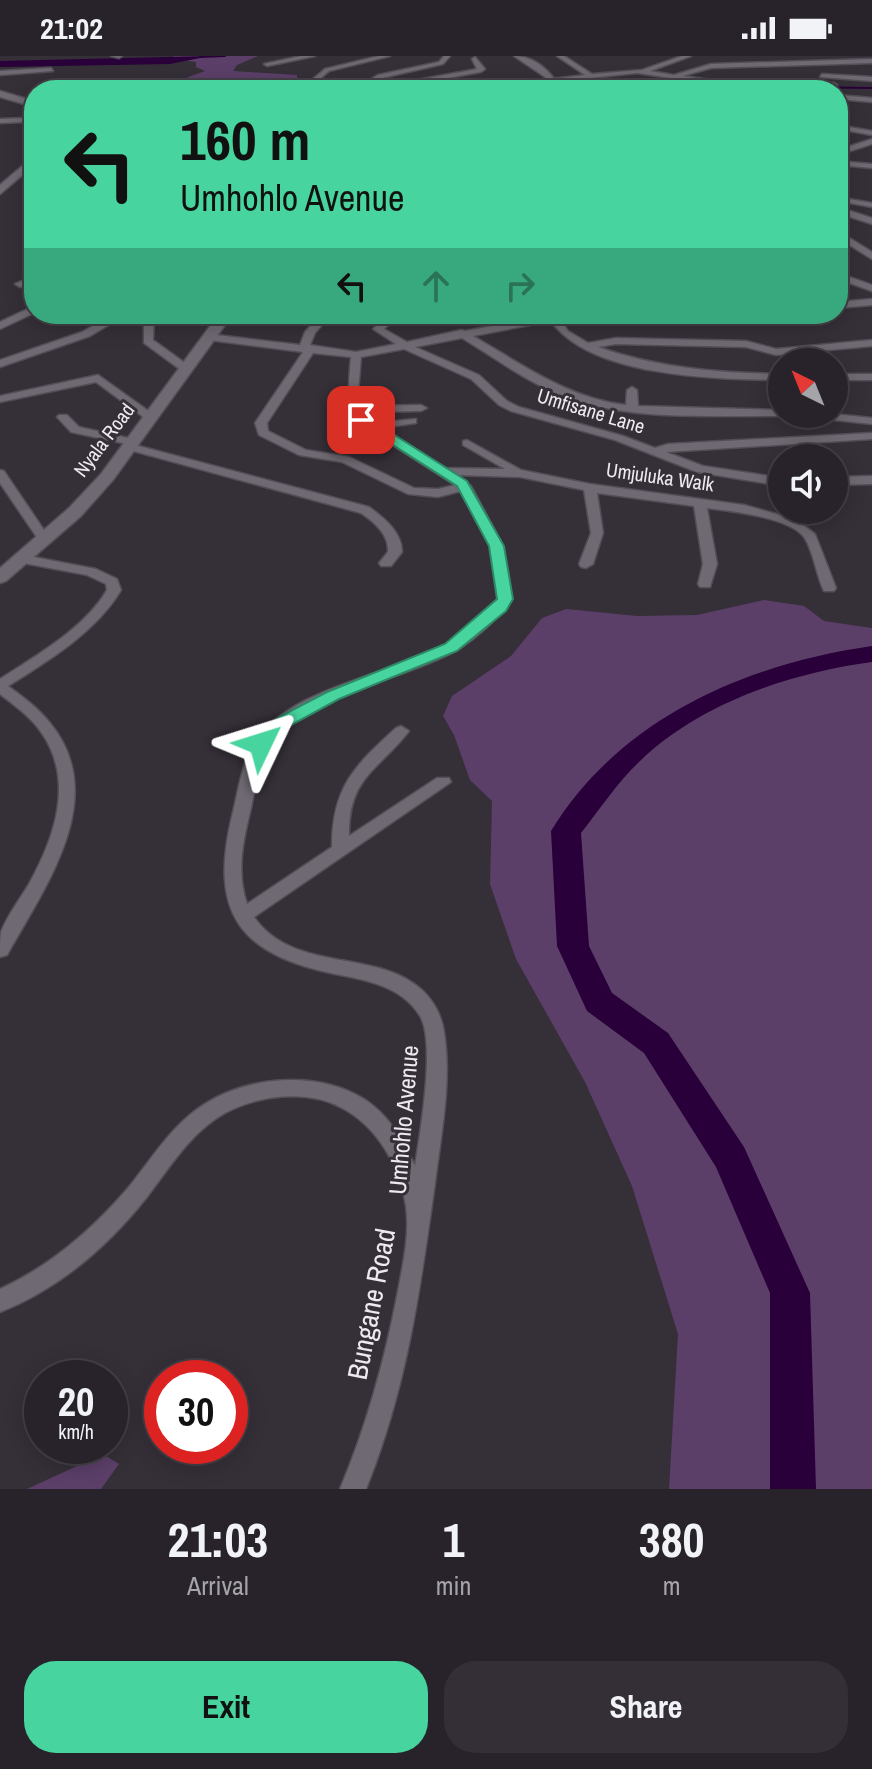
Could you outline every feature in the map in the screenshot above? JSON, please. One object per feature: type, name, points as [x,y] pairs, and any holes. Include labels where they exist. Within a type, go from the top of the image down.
[{"type":"street","points":[[267,64],[312,56]]},
{"type":"street","points":[[316,80],[332,68],[387,56]]},
{"type":"street","points":[[369,80],[441,63],[447,56]]},
{"type":"street","points":[[518,56],[549,80]]},
{"type":"street","points":[[560,56],[590,75]]},
{"type":"street","points":[[572,80],[590,75],[642,71],[688,56]]},
{"type":"street","points":[[764,56],[754,59],[770,74]]},
{"type":"street","points":[[846,63],[854,56]]},
{"type":"street","points":[[707,58],[728,66]]},
{"type":"street","points":[[425,80],[479,71],[482,69],[475,59]]},
{"type":"street","points":[[669,80],[700,68],[872,61]]},
{"type":"street","points":[[0,73],[51,70]]},
{"type":"street","points":[[642,71],[691,80]]},
{"type":"street","points":[[811,75],[872,79]]},
{"type":"street","points":[[0,94],[24,101]]},
{"type":"street","points":[[848,98],[872,100]]},
{"type":"street","points":[[0,121],[24,120]]},
{"type":"street","points":[[848,129],[872,133]]},
{"type":"street","points":[[848,149],[872,141]]},
{"type":"street","points":[[848,164],[872,166]]},
{"type":"street","points":[[0,191],[24,168]]},
{"type":"street","points":[[848,193],[872,194]]},
{"type":"street","points":[[848,201],[872,205]]},
{"type":"street","points":[[848,213],[872,221]]},
{"type":"street","points":[[848,239],[868,248],[872,256]]},
{"type":"street","points":[[856,281],[869,275]]},
{"type":"street","points":[[848,279],[872,288]]},
{"type":"street","points":[[20,284],[24,283]]},
{"type":"street","points":[[848,304],[872,302]]},
{"type":"street","points":[[0,326],[24,314]]},
{"type":"street","points":[[0,364],[86,334],[104,324]]},
{"type":"street","points":[[149,324],[148,341],[185,368]]},
{"type":"street","name":"Nyala Road","points":[[0,577],[75,512],[132,444],[219,324]]},
{"type":"street","points":[[317,324],[310,332],[308,348],[261,423],[263,433],[303,453],[351,461],[412,491],[438,493],[465,486]]},
{"type":"street","points":[[382,324],[377,328],[404,345]]},
{"type":"street","points":[[209,337],[356,355],[461,333],[478,324],[512,327],[523,324]]},
{"type":"street","points":[[560,324],[588,346],[631,361],[690,372],[768,376]]},
{"type":"street","points":[[461,333],[561,391],[598,403],[656,409],[768,413]]},
{"type":"street","points":[[588,346],[616,341],[753,345],[776,352],[872,343]]},
{"type":"street","name":"Umfisane Lane","points":[[404,345],[475,377],[509,407],[619,438],[701,469],[768,480]]},
{"type":"street","points":[[356,355],[353,392],[356,409],[421,408]]},
{"type":"street","points":[[848,377],[872,377]]},
{"type":"street","points":[[0,399],[98,378],[150,417]]},
{"type":"street","points":[[632,390],[632,407]]},
{"type":"street","points":[[656,409],[660,395]]},
{"type":"street","name":"Umhohlo Avenue","points":[[356,409],[368,427],[465,486],[497,546],[506,588],[501,607],[451,648],[333,696],[269,733],[258,751],[235,842],[233,888],[242,916],[263,942],[278,952],[301,961],[393,982],[427,1008],[434,1026],[436,1048],[418,1225]]},
{"type":"street","points":[[63,417],[75,430],[365,510],[377,518],[395,544],[395,552],[386,563]]},
{"type":"street","points":[[848,418],[872,421]]},
{"type":"street","points":[[368,427],[412,421]]},
{"type":"street","points":[[653,452],[668,447],[872,436]]},
{"type":"street","points":[[467,443],[520,473]]},
{"type":"street","name":"Umjuluka Walk","points":[[444,471],[520,473],[590,488],[755,511],[802,527],[812,540],[829,588]]},
{"type":"street","points":[[0,474],[44,539]]},
{"type":"street","points":[[848,481],[872,480]]},
{"type":"street","points":[[586,564],[597,533],[590,488]]},
{"type":"street","points":[[700,503],[710,564],[705,584]]},
{"type":"street","points":[[0,950],[53,853],[65,820],[69,790],[65,766],[52,735],[35,714],[0,686],[84,624],[109,601],[114,590],[112,582],[97,573],[23,559]]},
{"type":"street","points":[[341,849],[341,809],[353,777],[401,731]]},
{"type":"street","points":[[242,916],[443,782]]},
{"type":"street","name":"Bungane Road","points":[[0,1301],[51,1275],[99,1237],[205,1114],[256,1093],[311,1089],[348,1100],[365,1112],[400,1156],[409,1179],[418,1225],[403,1326],[384,1398],[353,1489]]},
{"type":"shaded area","points":[[258,56],[237,65],[233,71],[297,75],[297,78],[180,80],[205,71],[196,67],[196,62],[171,58]]},
{"type":"shaded area","points":[[764,600],[804,606],[824,621],[872,628],[872,1489],[669,1489],[678,1334],[632,1186],[585,1082],[516,959],[490,884],[492,801],[470,780],[454,735],[443,716],[452,696],[511,656],[542,618],[566,609],[637,616],[697,615]]},
{"type":"shaded area","points":[[81,1464],[119,1464],[101,1489],[27,1489]]},
{"type":"waterway","points":[[0,64],[170,61],[205,56]]},
{"type":"waterway","points":[[200,57],[225,56]]},
{"type":"waterway","points":[[848,88],[872,88]]},
{"type":"waterway","points":[[793,1489],[790,1293],[731,1158],[656,1043],[599,1002],[573,946],[566,831],[629,756],[691,712],[780,673],[872,654]]},
{"type":"route","points":[[261,744],[269,733],[285,721],[333,696],[429,660],[451,648],[501,607],[505,599],[506,588],[497,546],[463,484],[361,420]]}]
